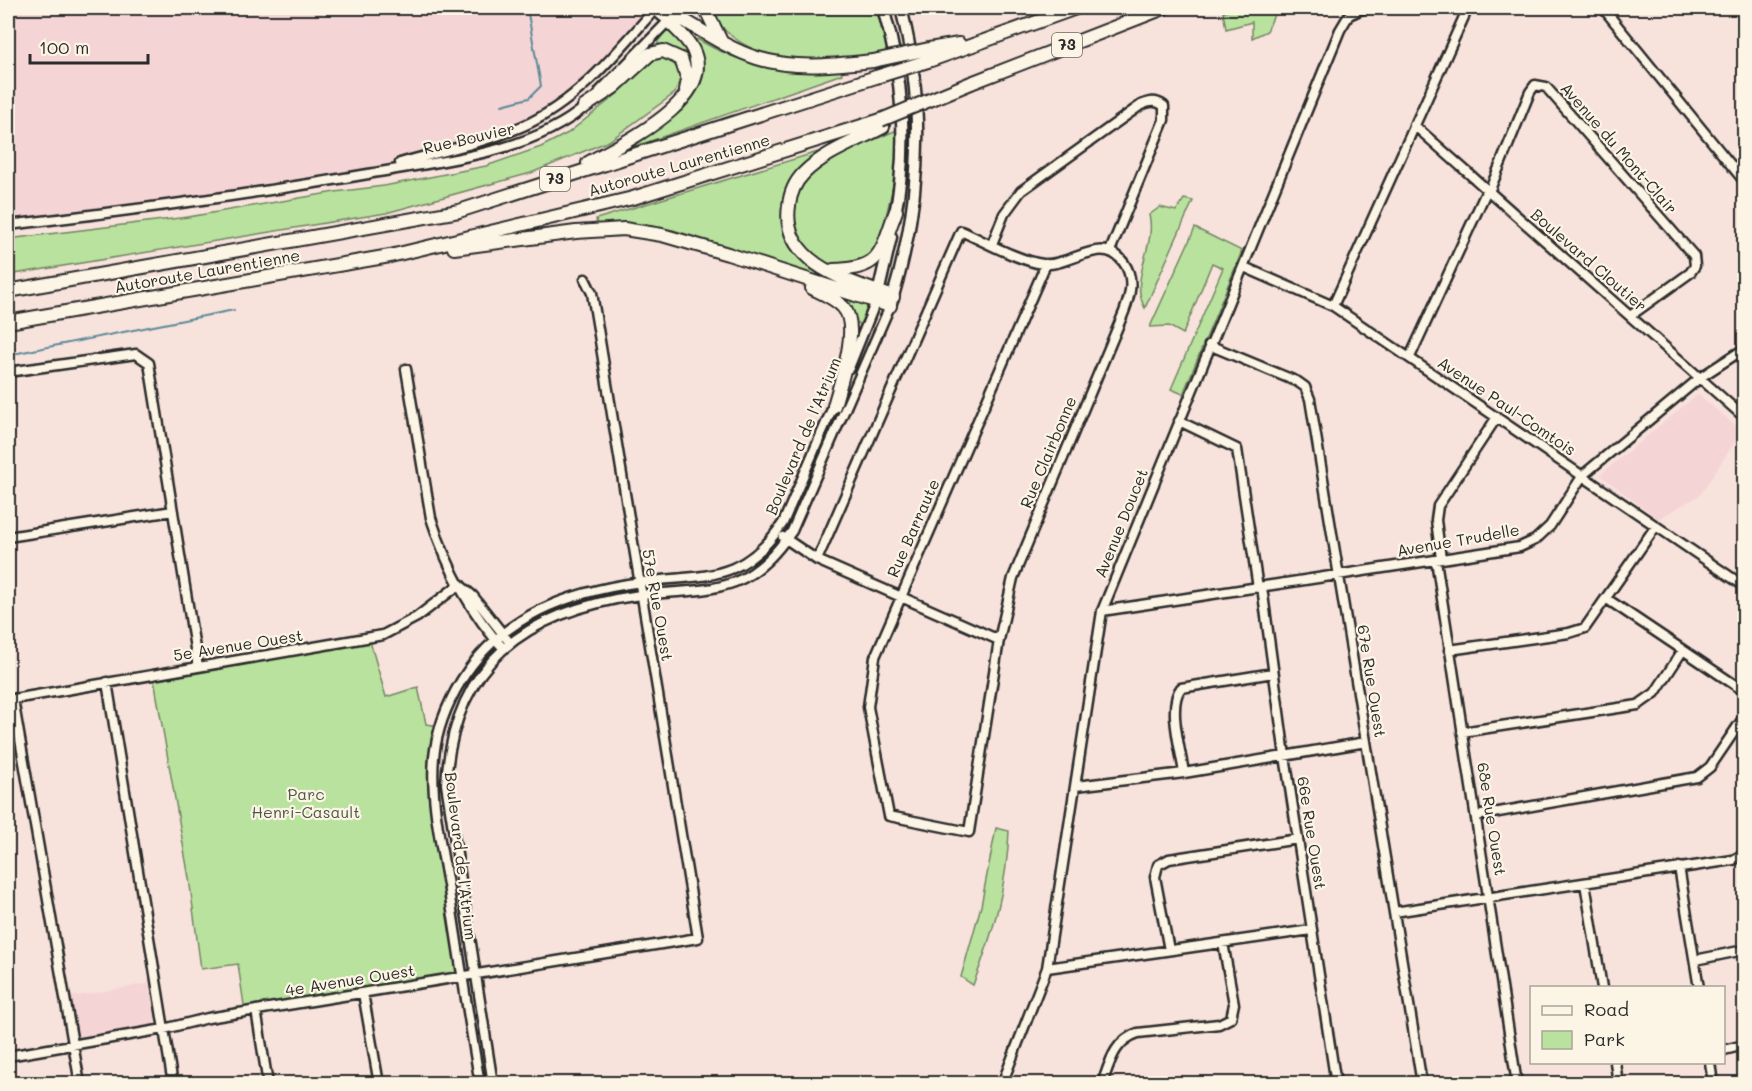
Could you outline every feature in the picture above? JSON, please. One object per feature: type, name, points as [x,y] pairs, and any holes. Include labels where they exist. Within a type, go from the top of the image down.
[{"type":"highway","points":[[705,8],[722,42]]},
{"type":"highway","name":"Autoroute Laurentienne","points":[[8,291],[459,211],[876,77],[930,55],[986,39],[1076,8]]},
{"type":"highway","name":"Autoroute Laurentienne","points":[[8,322],[390,256],[633,198],[882,124],[967,85],[1164,8]]},
{"type":"highway","points":[[673,13],[722,42],[756,58],[773,62],[811,66],[930,55]]},
{"type":"highway","points":[[566,175],[642,132],[685,97],[696,78],[698,69],[694,51],[673,13]]},
{"type":"highway","points":[[584,107],[614,87],[650,54],[663,51],[681,59],[686,67],[688,80],[685,97]]},
{"type":"highway","points":[[882,124],[812,165],[799,179],[790,196],[787,214],[790,232],[797,248],[810,260],[892,302]]},
{"type":"highway","points":[[826,270],[853,269],[866,266],[873,261],[879,254],[896,211]]},
{"type":"highway","points":[[390,256],[576,232],[624,229],[662,235],[778,271],[877,296]]},
{"type":"highway","points":[[778,271],[828,296],[844,308],[850,320],[850,336],[834,406]]},
{"type":"main road","name":"Boulevard de l'Atrium","points":[[877,296],[896,211],[902,150],[899,85],[891,35],[883,8]]},
{"type":"main road","name":"Boulevard de l'Atrium","points":[[892,302],[913,210],[918,128],[910,43],[901,8]]},
{"type":"street","name":"Avenue Doucet","points":[[1002,1083],[1047,968],[1102,611],[1209,345],[1244,267],[1340,30],[1349,15],[1364,8]]},
{"type":"street","points":[[1333,306],[1468,8]]},
{"type":"street","points":[[1603,8],[1744,181]]},
{"type":"street","points":[[655,9],[673,13]]},
{"type":"street","name":"Rue Bouvier","points":[[358,176],[484,140],[524,126],[542,116],[583,86],[655,9]]},
{"type":"street","name":"Rue Bouvier","points":[[8,225],[179,205],[358,176],[482,153],[528,139],[584,107],[673,13]]},
{"type":"street","name":"Avenue du Mont-Clair","points":[[1410,357],[1488,191],[1535,84],[1546,87],[1694,256],[1695,266],[1690,273],[1630,316]]},
{"type":"street","points":[[817,560],[961,231],[1035,263],[1046,264],[1093,251],[1110,251],[1164,120],[1164,106],[1153,101],[1141,105],[1021,191],[1004,214],[992,244]]},
{"type":"street","name":"Boulevard Cloutier","points":[[1414,125],[1744,417]]},
{"type":"street","name":"Rue Clairbonne","points":[[969,832],[999,640],[1013,578],[1130,295],[1131,282],[1127,268],[1119,256],[1110,251]]},
{"type":"street","name":"Rue Barraute","points":[[969,832],[889,816],[868,707],[875,657],[899,597],[1046,264]]},
{"type":"street","name":"Avenue Paul-Comtois","points":[[1244,267],[1333,306],[1744,586]]},
{"type":"street","name":"57e Rue Ouest","points":[[585,279],[592,293],[698,938]]},
{"type":"street","name":"Boulevard de l'Atrium","points":[[480,1083],[436,811],[434,756],[440,726],[452,696],[470,666],[495,639],[529,614],[564,598],[638,583],[733,570],[754,556],[777,532],[834,406],[877,296]]},
{"type":"street","name":"Boulevard de l'Atrium","points":[[492,1083],[448,802],[447,761],[451,740],[464,702],[487,666],[507,646],[532,628],[569,610],[641,595],[706,588],[734,582],[768,560],[786,539],[892,302]]},
{"type":"street","name":"67e Rue Ouest","points":[[1209,345],[1298,382],[1308,392],[1341,575],[1422,1083]]},
{"type":"street","name":"Avenue Trudelle","points":[[1102,611],[1506,550],[1535,540],[1550,526],[1583,475],[1701,377],[1744,349]]},
{"type":"street","points":[[8,372],[136,354],[149,363],[198,667]]},
{"type":"street","points":[[406,369],[430,518],[467,604],[495,639],[507,646]]},
{"type":"street","name":"68e Rue Ouest","points":[[1497,417],[1438,506],[1436,520],[1438,559],[1449,650],[1490,896],[1517,1083]]},
{"type":"street","name":"66e Rue Ouest","points":[[1179,421],[1237,449],[1336,1083]]},
{"type":"street","points":[[8,537],[173,511]]},
{"type":"street","points":[[1449,650],[1578,631],[1590,623],[1656,526]]},
{"type":"street","points":[[777,532],[817,560],[999,640]]},
{"type":"street","points":[[460,584],[474,596],[503,631],[507,646]]},
{"type":"street","name":"5e Avenue Ouest","points":[[10,700],[383,634],[417,617],[460,584]]},
{"type":"street","points":[[1607,599],[1744,691]]},
{"type":"street","points":[[1462,732],[1638,705],[1655,693],[1683,650]]},
{"type":"street","points":[[1184,772],[1174,708],[1177,693],[1181,688],[1273,673]]},
{"type":"street","points":[[107,682],[172,1083]]},
{"type":"street","points":[[10,700],[80,1083]]},
{"type":"street","points":[[1476,816],[1697,777],[1710,767],[1744,717]]},
{"type":"street","points":[[1076,786],[1184,772],[1366,742]]},
{"type":"street","points":[[1169,950],[1155,877],[1158,865],[1169,859],[1298,839]]},
{"type":"street","points":[[1394,912],[1733,860],[1744,854]]},
{"type":"street","points":[[1679,867],[1699,986]]},
{"type":"street","points":[[1585,883],[1602,986]]},
{"type":"street","points":[[1047,968],[1311,930]]},
{"type":"street","name":"4e Avenue Ouest","points":[[8,1056],[164,1029],[256,1010],[698,938]]},
{"type":"street","points":[[1102,1083],[1115,1050],[1128,1036],[1219,1023],[1231,1018],[1234,1004],[1223,943]]},
{"type":"street","points":[[1695,960],[1744,950]]},
{"type":"street","points":[[363,993],[379,1083]]},
{"type":"street","points":[[256,1010],[268,1083]]},
{"type":"street","points":[[1725,1050],[1744,1045]]},
{"type":"street","points":[[1615,1064],[1618,1083]]},
{"type":"street","points":[[1710,1064],[1713,1083]]},
{"type":"shaded area","points":[[8,8],[656,8],[583,86],[524,126],[331,184],[8,225]]},
{"type":"shaded area","points":[[1698,394],[1742,431],[1700,495],[1658,519],[1600,475]]},
{"type":"shaded area","points":[[157,982],[164,1029],[74,1044],[66,998]]},
{"type":"green space","points":[[709,8],[876,8],[889,53],[866,57],[815,60],[765,53],[742,43],[724,29]]},
{"type":"green space","points":[[1234,8],[1277,8],[1267,31],[1252,38],[1252,22],[1226,29],[1223,12]]},
{"type":"green space","points":[[668,28],[684,42],[689,57],[673,48],[658,44]]},
{"type":"green space","points":[[697,39],[715,49],[749,62],[784,69],[841,71],[842,74],[636,146],[634,144],[676,114],[689,102],[698,89],[703,75],[703,59],[695,41]]},
{"type":"green space","points":[[661,57],[674,64],[681,76],[675,93],[609,141],[531,173],[386,213],[8,275],[8,239],[188,217],[384,186],[486,166],[541,147],[568,133],[616,95],[653,58]]},
{"type":"green space","points":[[897,130],[895,178],[878,250],[864,261],[850,266],[835,265],[821,260],[799,238],[794,222],[794,205],[800,185],[824,163]]},
{"type":"green space","points":[[821,151],[822,155],[802,169],[785,228],[787,239],[801,259],[831,277],[830,281],[673,230],[637,225],[597,225],[596,219]]},
{"type":"green space","points":[[1184,199],[1193,201],[1145,308],[1140,286],[1149,239],[1149,215],[1160,207],[1176,211]]},
{"type":"green space","points":[[1195,228],[1242,251],[1183,394],[1171,389],[1223,268],[1212,263],[1183,334],[1169,326],[1150,327]]},
{"type":"green space","points":[[851,301],[866,304],[868,308],[860,324],[856,322],[850,305]]},
{"type":"green space","name":"Parc Henri-Casault","points":[[369,638],[386,697],[418,687],[426,724],[440,726],[433,781],[462,976],[245,1012],[238,964],[201,969],[189,878],[153,674]]},
{"type":"green space","points":[[996,828],[1009,831],[1008,851],[993,928],[973,985],[961,977],[981,906]]},
{"type":"waterway","points":[[502,105],[529,98],[541,86],[527,8]]},
{"type":"waterway","points":[[8,355],[234,310]]}]
